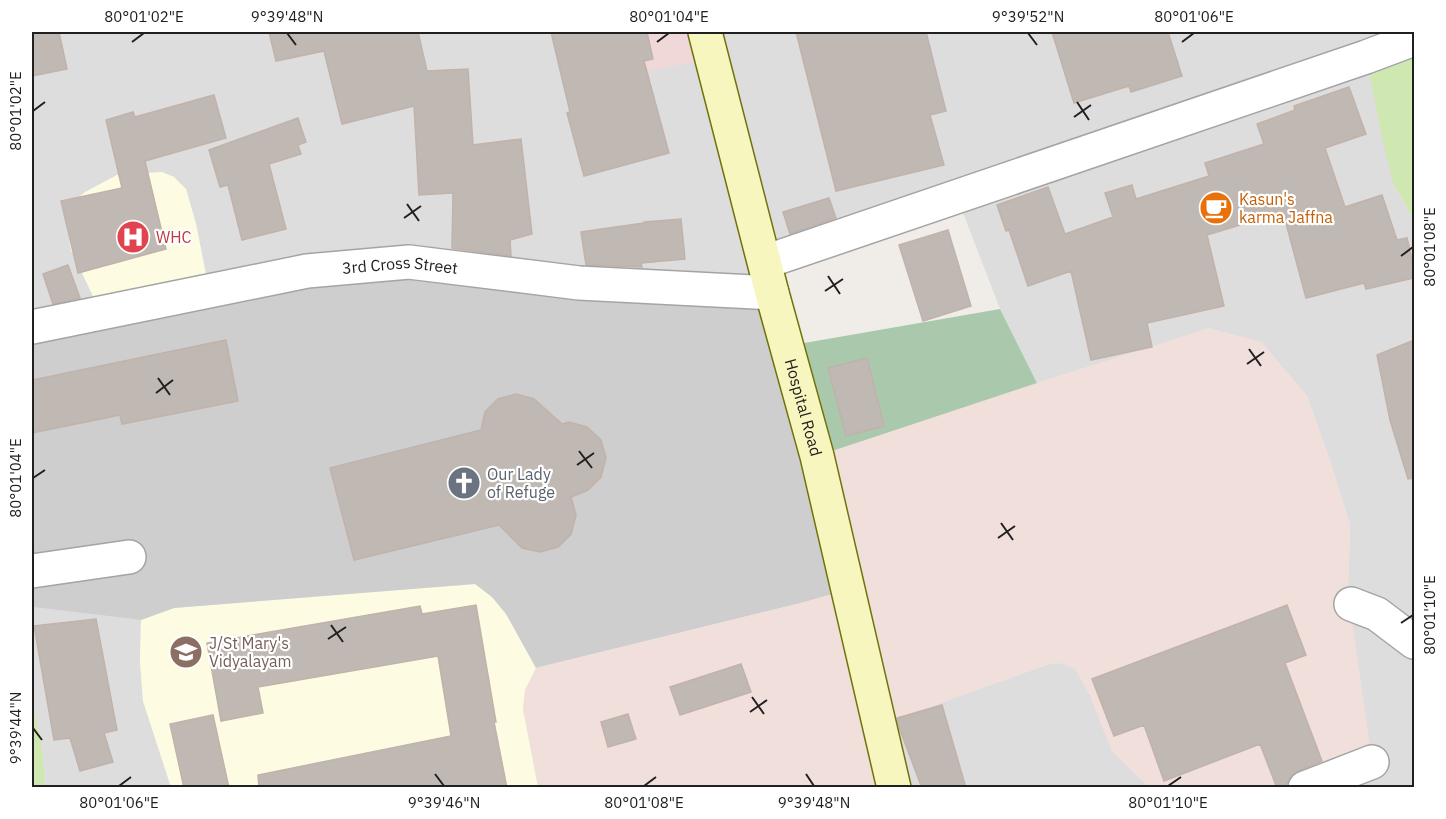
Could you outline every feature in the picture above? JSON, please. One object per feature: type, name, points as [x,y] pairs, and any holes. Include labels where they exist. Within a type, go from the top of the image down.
[{"type":"street","name":"Hospital Road","points":[[705,32],[768,278],[817,456],[894,788]]},
{"type":"street","points":[[768,278],[1414,39]]},
{"type":"street","name":"3rd Cross Street","points":[[32,327],[307,271],[409,262],[579,283],[768,278]]},
{"type":"street","points":[[32,571],[129,557]]},
{"type":"street","points":[[1351,604],[1377,614],[1414,642]]},
{"type":"street","points":[[1305,788],[1372,762]]},
{"type":"shaded area","points":[[32,32],[623,32],[634,73],[705,32],[1414,32],[1393,183],[1414,220],[1414,787],[1305,787],[1348,591],[1350,525],[1307,396],[1261,342],[1152,347],[1037,383],[1000,309],[957,197],[765,262],[772,293],[209,290],[196,224],[186,189],[101,313],[32,327]]},
{"type":"shaded area","points":[[623,32],[705,32],[712,58],[634,74]]},
{"type":"shaded area","name":"WHC","points":[[162,172],[174,177],[186,189],[196,224],[209,290],[101,313],[71,250],[65,215],[73,202],[85,192],[117,175]]},
{"type":"shaded area","points":[[307,271],[772,293],[847,590],[536,668],[506,614],[492,597],[475,584],[174,608],[141,620],[32,607],[32,327]]},
{"type":"shaded area","points":[[1000,309],[1037,383],[817,456],[787,346]]},
{"type":"shaded area","points":[[1209,328],[1261,342],[1307,396],[1350,525],[1348,591],[1372,762],[1305,787],[1149,787],[1112,751],[1090,695],[1075,669],[1062,663],[1049,664],[880,726],[894,787],[538,787],[523,709],[525,690],[536,668],[847,590],[817,456]]},
{"type":"shaded area","points":[[476,584],[492,597],[506,614],[536,668],[525,690],[523,709],[538,787],[171,787],[143,701],[140,661],[141,620],[174,608]]},
{"type":"shaded area","points":[[32,607],[141,620],[140,661],[143,701],[171,787],[41,787],[45,784],[42,744],[32,701]]},
{"type":"shaded area","points":[[1062,663],[1075,668],[1090,695],[1112,751],[1149,787],[894,787],[880,726],[1049,664]]},
{"type":"green space","points":[[1414,39],[1414,220],[1393,183],[1366,57]]},
{"type":"green space","points":[[32,701],[42,744],[45,784],[41,787],[32,787]]},
{"type":"building","points":[[32,32],[59,32],[67,69],[32,76]]},
{"type":"building","points":[[269,32],[418,32],[427,71],[468,69],[473,145],[521,139],[532,234],[510,240],[511,256],[452,248],[453,193],[419,195],[414,106],[342,124],[324,51],[276,61]]},
{"type":"building","points":[[551,32],[647,32],[653,59],[644,61],[669,153],[584,176],[567,113],[570,112]]},
{"type":"building","points":[[796,32],[926,32],[946,111],[930,115],[944,165],[836,191]]},
{"type":"building","points":[[1052,32],[1168,32],[1182,76],[1131,92],[1129,86],[1074,103]]},
{"type":"building","points":[[1349,87],[1366,134],[1325,148],[1345,207],[1382,195],[1397,240],[1407,238],[1414,278],[1366,289],[1364,283],[1306,298],[1283,212],[1207,235],[1224,306],[1147,323],[1152,347],[1091,360],[1071,271],[1028,286],[1009,230],[1006,231],[997,205],[1048,187],[1065,234],[1113,217],[1105,193],[1132,185],[1136,199],[1209,176],[1205,163],[1264,144],[1257,124],[1295,110],[1294,106]]},
{"type":"building","points":[[214,95],[226,138],[145,161],[166,249],[78,273],[61,201],[122,188],[106,120],[133,112],[135,117]]},
{"type":"building","points":[[298,118],[306,142],[298,145],[301,154],[269,164],[286,229],[242,240],[228,185],[220,187],[209,150]]},
{"type":"building","points":[[829,198],[836,218],[790,234],[783,212]]},
{"type":"building","points":[[681,219],[685,259],[641,263],[642,267],[586,265],[581,232]]},
{"type":"building","points":[[948,230],[971,306],[923,321],[899,245]]},
{"type":"building","points":[[68,265],[80,298],[53,304],[43,274]]},
{"type":"building","points":[[226,340],[238,401],[122,424],[120,415],[32,433],[32,380]]},
{"type":"building","points":[[1414,340],[1414,478],[1408,479],[1390,420],[1377,355]]},
{"type":"building","points":[[867,358],[884,426],[846,436],[828,368]]},
{"type":"building","name":"Our Lady of Refuge","points":[[516,394],[534,399],[562,424],[569,422],[587,427],[601,440],[606,458],[601,477],[588,490],[571,497],[576,515],[571,534],[558,547],[540,552],[522,548],[499,525],[354,560],[330,468],[481,430],[485,412],[498,399]]},
{"type":"building","points":[[476,605],[507,788],[259,788],[258,775],[451,736],[438,656],[258,687],[263,713],[221,721],[207,643],[420,606],[422,614]]},
{"type":"building","points":[[1287,605],[1306,655],[1285,663],[1322,761],[1298,771],[1291,776],[1287,784],[1277,788],[1260,744],[1164,781],[1144,725],[1114,736],[1092,679]]},
{"type":"building","points":[[96,619],[117,730],[104,733],[113,762],[80,771],[70,738],[54,740],[34,626]]},
{"type":"building","points":[[741,664],[751,692],[680,715],[670,687]]},
{"type":"building","points":[[942,705],[966,788],[922,788],[900,730],[897,718]]},
{"type":"building","points":[[628,714],[636,739],[608,747],[601,722]]},
{"type":"building","points":[[213,715],[229,788],[184,788],[170,724]]},
{"type":"place","name":"Kasun's karma Jaffna","points":[[1216,208]]},
{"type":"place","name":"WHC","points":[[133,237]]},
{"type":"place","name":"Our Lady of Refuge","points":[[464,483]]},
{"type":"place","name":"J/St Mary's Vidyalayam","points":[[186,652]]}]
